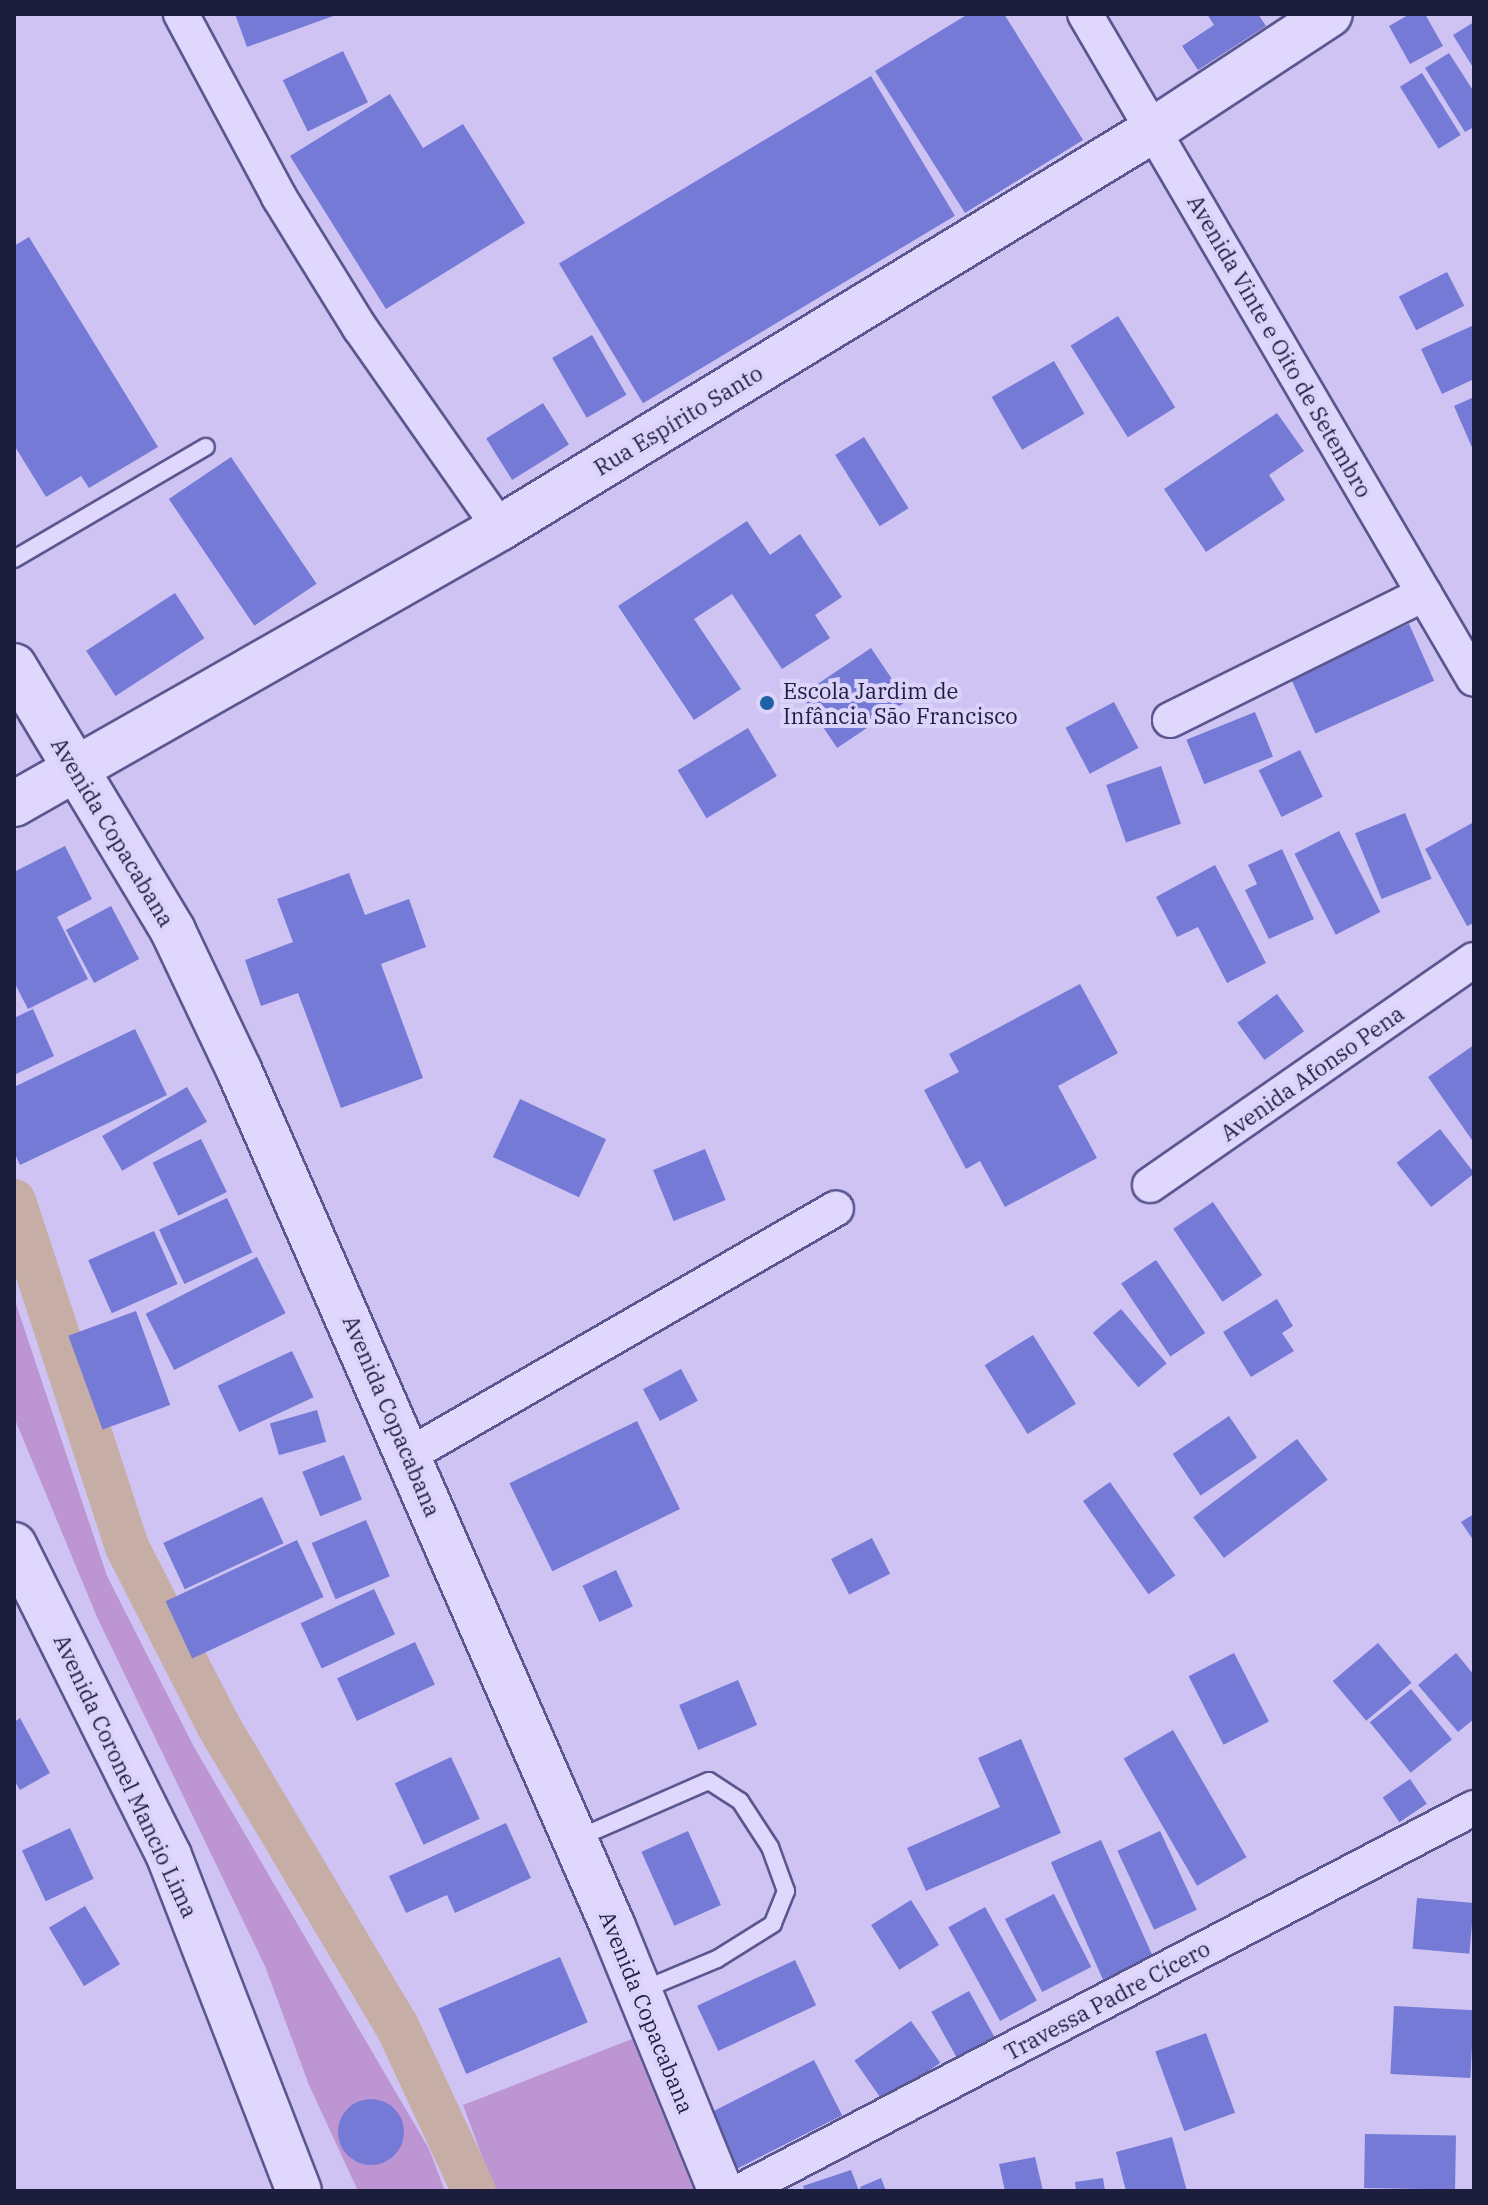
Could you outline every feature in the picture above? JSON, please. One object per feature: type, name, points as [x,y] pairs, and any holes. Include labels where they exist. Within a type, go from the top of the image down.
[{"type":"street","points":[[181,14],[279,197],[360,328],[500,528]]},
{"type":"street","name":"Avenida Vinte e Oito de Setembro","points":[[1085,14],[1474,679]]},
{"type":"street","name":"Rua Espírito Santo","points":[[14,804],[72,768],[500,528],[1155,129],[1330,14]]},
{"type":"street","points":[[1170,720],[1424,594]]},
{"type":"street","name":"Avenida Copacabana","points":[[14,666],[72,768],[173,931],[409,1455],[639,1991],[721,2191]]},
{"type":"street","name":"Avenida Afonso Pena","points":[[1150,1185],[1474,960]]},
{"type":"street","points":[[409,1455],[836,1208]]},
{"type":"street","name":"Avenida Coronel Mancio Lima","points":[[14,1545],[169,1856],[299,2191]]},
{"type":"street","name":"Travessa Padre Cícero","points":[[741,2191],[1474,1808]]},
{"type":"lane","points":[[14,559],[206,447]]},
{"type":"lane","points":[[574,1840],[709,1781],[740,1801],[770,1847],[786,1891],[773,1924],[717,1959],[639,1991]]},
{"type":"shaded area","points":[[14,1298],[107,1576],[194,1747],[429,2149],[445,2191],[358,2191],[309,2085],[265,1966],[97,1617],[14,1417]]},
{"type":"shaded area","points":[[632,2039],[694,2191],[495,2191],[463,2105]]},
{"type":"building","points":[[235,14],[339,14],[247,47]]},
{"type":"building","points":[[968,14],[1004,14],[1083,140],[965,213],[875,71]]},
{"type":"building","points":[[1207,14],[1258,14],[1266,26],[1198,70],[1182,46],[1214,25]]},
{"type":"building","points":[[1410,14],[1425,14],[1443,46],[1410,64],[1389,26]]},
{"type":"building","points":[[1474,22],[1474,69],[1453,35]]},
{"type":"building","points":[[343,51],[368,102],[308,132],[283,80]]},
{"type":"building","points":[[1449,53],[1474,92],[1474,127],[1465,132],[1425,68]]},
{"type":"building","points":[[1422,73],[1461,135],[1439,149],[1400,87]]},
{"type":"building","points":[[871,76],[955,216],[643,403],[559,263]]},
{"type":"building","points":[[390,94],[423,148],[463,124],[525,223],[386,309],[290,156]]},
{"type":"building","points":[[29,237],[158,447],[89,488],[81,476],[46,497],[14,445],[14,246]]},
{"type":"building","points":[[1447,272],[1464,306],[1416,330],[1399,297]]},
{"type":"building","points":[[1118,316],[1175,408],[1128,437],[1071,346]]},
{"type":"building","points":[[1474,325],[1474,379],[1442,394],[1421,349]]},
{"type":"building","points":[[592,335],[626,395],[587,418],[552,358]]},
{"type":"building","points":[[1054,361],[1084,414],[1022,450],[992,397]]},
{"type":"building","points":[[1474,397],[1474,452],[1454,406]]},
{"type":"building","points":[[543,403],[569,445],[512,480],[486,439]]},
{"type":"building","points":[[1277,413],[1304,451],[1269,475],[1285,500],[1206,552],[1164,489]]},
{"type":"building","points":[[864,437],[909,508],[880,526],[835,455]]},
{"type":"building","points":[[231,457],[317,584],[254,626],[169,499]]},
{"type":"building","points":[[747,521],[770,555],[800,534],[842,597],[815,615],[830,638],[782,669],[732,594],[694,619],[741,689],[694,720],[618,606]]},
{"type":"building","points":[[175,593],[204,638],[116,696],[86,651]]},
{"type":"building","points":[[1409,624],[1434,681],[1315,734],[1290,677]]},
{"type":"building","points":[[871,648],[907,701],[837,748],[801,695]]},
{"type":"building","points":[[1114,702],[1138,748],[1090,774],[1065,728]]},
{"type":"building","points":[[1255,712],[1273,757],[1204,784],[1186,740]]},
{"type":"building","points":[[748,728],[777,776],[707,818],[678,770]]},
{"type":"building","points":[[1300,750],[1323,797],[1281,817],[1259,770]]},
{"type":"building","points":[[1161,766],[1181,824],[1126,843],[1106,785]]},
{"type":"building","points":[[1405,813],[1432,879],[1382,899],[1355,833]]},
{"type":"building","points":[[1474,822],[1474,923],[1467,926],[1425,849]]},
{"type":"building","points":[[1339,831],[1380,912],[1336,935],[1294,854]]},
{"type":"building","points":[[65,846],[92,899],[57,917],[88,979],[28,1009],[14,982],[14,872]]},
{"type":"building","points":[[1282,849],[1314,919],[1269,939],[1245,890],[1257,884],[1248,865]]},
{"type":"building","points":[[1215,865],[1266,963],[1227,983],[1198,927],[1177,937],[1156,897]]},
{"type":"building","points":[[349,873],[365,915],[409,899],[426,947],[381,964],[423,1078],[341,1108],[298,993],[261,1006],[245,960],[293,942],[277,899]]},
{"type":"building","points":[[111,906],[139,959],[94,983],[66,930]]},
{"type":"building","points":[[1080,984],[1118,1053],[1058,1086],[1097,1158],[1005,1207],[980,1161],[966,1169],[924,1090],[959,1072],[949,1054]]},
{"type":"building","points":[[1277,994],[1304,1031],[1264,1060],[1237,1023]]},
{"type":"building","points":[[33,1009],[54,1056],[14,1075],[14,1018]]},
{"type":"building","points":[[135,1029],[167,1095],[20,1165],[14,1152],[14,1087]]},
{"type":"building","points":[[1474,1045],[1474,1143],[1428,1077]]},
{"type":"building","points":[[187,1087],[207,1122],[122,1171],[102,1136]]},
{"type":"building","points":[[520,1099],[606,1139],[579,1197],[493,1157]]},
{"type":"building","points":[[1440,1129],[1474,1174],[1431,1207],[1397,1163]]},
{"type":"building","points":[[201,1139],[227,1192],[178,1216],[152,1163]]},
{"type":"building","points":[[705,1149],[726,1200],[674,1221],[653,1170]]},
{"type":"building","points":[[227,1198],[252,1252],[184,1284],[159,1230]]},
{"type":"building","points":[[1213,1202],[1262,1275],[1222,1302],[1173,1229]]},
{"type":"building","points":[[154,1231],[178,1284],[112,1313],[88,1260]]},
{"type":"building","points":[[257,1257],[286,1313],[174,1370],[146,1314]]},
{"type":"building","points":[[1156,1260],[1205,1333],[1170,1356],[1121,1283]]},
{"type":"building","points":[[1277,1299],[1293,1326],[1282,1333],[1294,1351],[1251,1377],[1223,1332]]},
{"type":"building","points":[[1121,1309],[1167,1363],[1138,1387],[1093,1333]]},
{"type":"building","points":[[136,1311],[170,1405],[103,1430],[68,1336]]},
{"type":"building","points":[[1033,1335],[1076,1404],[1028,1434],[985,1365]]},
{"type":"building","points":[[292,1351],[314,1397],[239,1432],[218,1386]]},
{"type":"building","points":[[681,1369],[698,1401],[660,1421],[643,1389]]},
{"type":"building","points":[[317,1410],[326,1442],[279,1455],[270,1424]]},
{"type":"building","points":[[1229,1416],[1257,1457],[1201,1495],[1173,1454]]},
{"type":"building","points":[[637,1421],[680,1509],[552,1571],[509,1483]]},
{"type":"building","points":[[1297,1439],[1328,1480],[1224,1558],[1193,1517]]},
{"type":"building","points":[[344,1455],[362,1500],[320,1516],[302,1472]]},
{"type":"building","points":[[1110,1482],[1175,1575],[1148,1594],[1083,1501]]},
{"type":"building","points":[[262,1497],[284,1543],[185,1589],[163,1543]]},
{"type":"building","points":[[1474,1514],[1474,1541],[1461,1522]]},
{"type":"building","points":[[366,1520],[390,1576],[336,1599],[312,1543]]},
{"type":"building","points":[[872,1538],[890,1574],[849,1595],[831,1559]]},
{"type":"building","points":[[297,1540],[324,1597],[192,1658],[166,1601]]},
{"type":"building","points":[[616,1570],[633,1606],[599,1622],[582,1586]]},
{"type":"building","points":[[374,1589],[395,1634],[322,1669],[301,1623]]},
{"type":"building","points":[[415,1642],[435,1685],[357,1721],[337,1678]]},
{"type":"building","points":[[1378,1643],[1411,1683],[1366,1721],[1333,1681]]},
{"type":"building","points":[[1234,1653],[1269,1722],[1224,1745],[1189,1676]]},
{"type":"building","points":[[1456,1653],[1474,1675],[1474,1719],[1458,1732],[1418,1685]]},
{"type":"building","points":[[738,1680],[757,1725],[698,1750],[679,1705]]},
{"type":"building","points":[[1411,1689],[1452,1740],[1411,1773],[1370,1722]]},
{"type":"building","points":[[20,1718],[50,1773],[20,1790],[14,1780],[14,1722]]},
{"type":"building","points":[[1173,1730],[1246,1857],[1197,1886],[1124,1758]]},
{"type":"building","points":[[1021,1739],[1061,1833],[926,1891],[907,1848],[1000,1807],[978,1758]]},
{"type":"building","points":[[451,1757],[480,1819],[424,1845],[395,1783]]},
{"type":"building","points":[[1410,1779],[1427,1804],[1399,1822],[1383,1797]]},
{"type":"building","points":[[506,1823],[531,1878],[455,1913],[447,1895],[406,1913],[389,1876]]},
{"type":"building","points":[[70,1828],[94,1879],[46,1901],[22,1850]]},
{"type":"building","points":[[688,1831],[721,1905],[674,1926],[641,1852]]},
{"type":"building","points":[[1160,1831],[1197,1910],[1154,1930],[1117,1851]]},
{"type":"building","points":[[1101,1840],[1153,1957],[1103,1979],[1051,1862]]},
{"type":"building","points":[[1054,1894],[1091,1967],[1042,1992],[1005,1919]]},
{"type":"building","points":[[1417,1898],[1474,1903],[1469,1954],[1413,1949]]},
{"type":"building","points":[[911,1900],[939,1945],[899,1970],[871,1925]]},
{"type":"building","points":[[85,1906],[120,1964],[84,1986],[49,1928]]},
{"type":"building","points":[[985,1907],[1037,2001],[1000,2021],[948,1927]]},
{"type":"building","points":[[560,1957],[588,2022],[466,2074],[438,2009]]},
{"type":"building","points":[[795,1960],[816,2005],[718,2051],[697,2006]]},
{"type":"building","points":[[969,1991],[994,2036],[957,2057],[931,2012]]},
{"type":"building","points":[[1394,2006],[1474,2010],[1470,2078],[1390,2074]]},
{"type":"building","points":[[911,2021],[940,2063],[884,2102],[854,2061]]},
{"type":"building","points":[[1206,2033],[1235,2113],[1184,2131],[1155,2051]]},
{"type":"building","points":[[814,2060],[842,2115],[737,2169],[709,2114]]},
{"type":"building","points":[[377,2099],[395,2108],[402,2119],[402,2145],[395,2156],[384,2163],[365,2165],[347,2156],[340,2145],[338,2126],[347,2108],[358,2101]]},
{"type":"building","points":[[1365,2134],[1456,2136],[1455,2190],[1364,2188]]},
{"type":"building","points":[[1172,2137],[1187,2191],[1126,2191],[1116,2152]]},
{"type":"building","points":[[1035,2157],[1043,2191],[1005,2191],[999,2164]]},
{"type":"building","points":[[851,2170],[859,2191],[805,2191],[803,2186]]},
{"type":"building","points":[[881,2178],[886,2191],[861,2191],[860,2187]]},
{"type":"building","points":[[1103,2178],[1105,2191],[1076,2191],[1075,2182]]},
{"type":"waterway","points":[[14,1201],[127,1547],[218,1725],[397,2026],[474,2191]]},
{"type":"place","name":"Escola Jardim de Infância São Francisco","points":[[767,703]]}]
